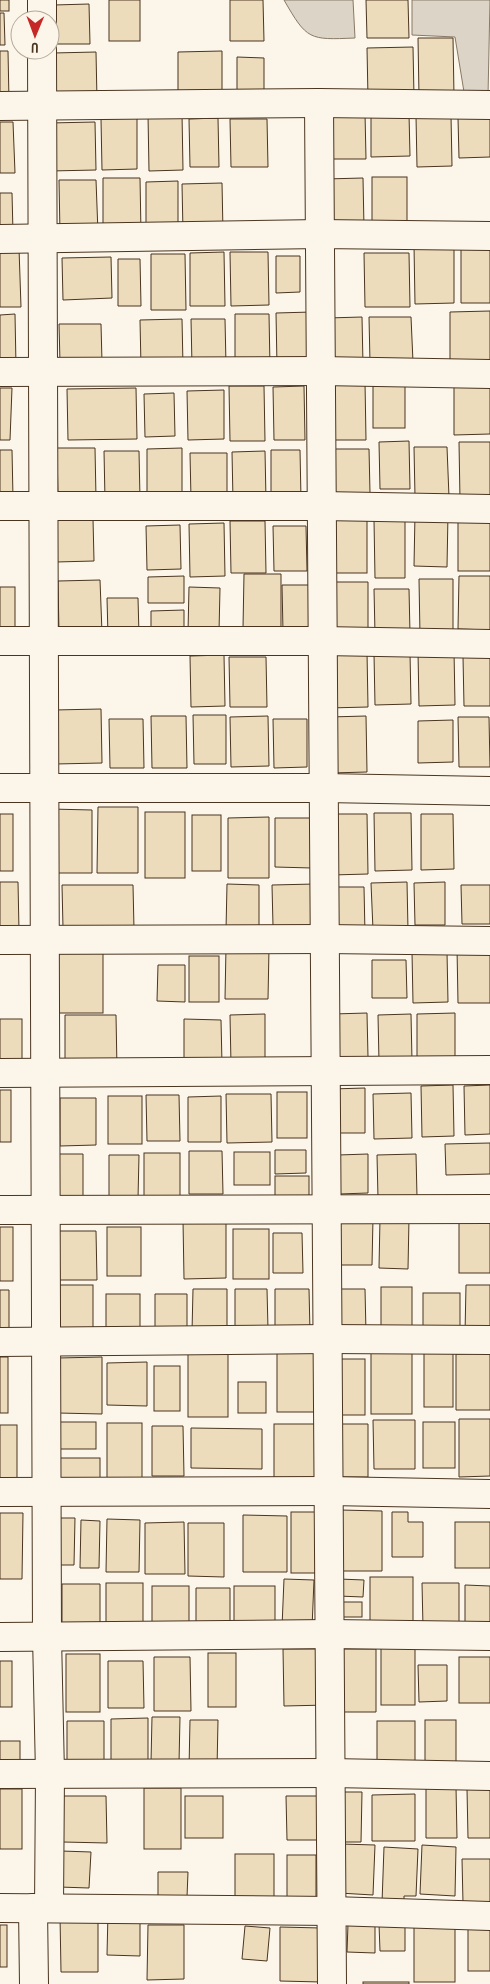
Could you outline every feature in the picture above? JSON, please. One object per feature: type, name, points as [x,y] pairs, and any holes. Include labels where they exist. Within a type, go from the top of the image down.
[{"type":"street","points":[[34,1984],[50,1774],[47,1636],[42,788],[42,60]]},
{"type":"street","points":[[319,103],[332,1984]]},
{"type":"street","points":[[0,106],[319,103],[490,105]]},
{"type":"street","points":[[0,239],[320,234],[490,236]]},
{"type":"street","points":[[0,372],[321,371],[490,374]]},
{"type":"street","points":[[0,506],[322,506],[490,509]]},
{"type":"street","points":[[0,641],[323,641],[490,644]]},
{"type":"street","points":[[0,788],[324,788],[490,791]]},
{"type":"street","points":[[0,940],[325,939],[490,941]]},
{"type":"street","points":[[0,1073],[490,1070]]},
{"type":"street","points":[[0,1210],[490,1209]]},
{"type":"street","points":[[0,1342],[328,1339],[490,1340]]},
{"type":"street","points":[[0,1492],[329,1491],[490,1494]]},
{"type":"street","points":[[0,1637],[330,1634],[490,1636]]},
{"type":"street","points":[[0,1774],[331,1773],[490,1776]]},
{"type":"street","points":[[0,1908],[332,1911],[490,1916]]},
{"type":"shaded area","points":[[284,0],[353,0],[355,38],[328,39],[311,35],[298,23]]},
{"type":"shaded area","points":[[412,0],[490,0],[488,96],[464,92],[455,37],[412,35]]},
{"type":"building","points":[[0,0],[9,0],[9,11],[0,11]]},
{"type":"building","points":[[109,0],[140,0],[140,41],[109,41]]},
{"type":"building","points":[[230,0],[263,0],[264,41],[230,41]]},
{"type":"building","points":[[366,0],[408,0],[409,38],[367,38]]},
{"type":"building","points":[[89,4],[90,44],[60,44],[60,10],[54,10],[54,5]]},
{"type":"building","points":[[0,13],[4,13],[5,45],[0,45]]},
{"type":"building","points":[[418,38],[453,38],[454,96],[419,96]]},
{"type":"building","points":[[413,47],[414,97],[368,98],[367,48]]},
{"type":"building","points":[[0,51],[8,51],[9,101],[0,101]]},
{"type":"building","points":[[222,51],[222,98],[178,99],[178,52]]},
{"type":"building","points":[[96,52],[97,100],[54,101],[53,60],[60,60],[60,53]]},
{"type":"building","points":[[237,57],[264,58],[264,93],[237,93]]},
{"type":"building","points":[[365,113],[366,159],[328,159],[328,114]]},
{"type":"building","points":[[182,114],[183,170],[149,171],[148,115]]},
{"type":"building","points":[[371,114],[409,114],[410,156],[371,157]]},
{"type":"building","points":[[416,116],[451,116],[452,166],[417,167]]},
{"type":"building","points":[[490,117],[490,157],[459,158],[458,118]]},
{"type":"building","points":[[137,118],[137,169],[102,170],[101,119]]},
{"type":"building","points":[[218,118],[219,167],[190,167],[189,119]]},
{"type":"building","points":[[230,119],[267,119],[268,167],[231,167]]},
{"type":"building","points":[[0,122],[13,122],[15,173],[0,173]]},
{"type":"building","points":[[95,122],[96,170],[50,171],[49,123]]},
{"type":"building","points":[[372,177],[407,177],[407,225],[372,225]]},
{"type":"building","points":[[103,178],[140,178],[141,233],[103,234]]},
{"type":"building","points":[[363,178],[364,228],[326,229],[325,179]]},
{"type":"building","points":[[59,180],[96,180],[98,233],[60,234]]},
{"type":"building","points":[[178,181],[178,231],[146,231],[146,182]]},
{"type":"building","points":[[222,183],[223,232],[183,232],[182,184]]},
{"type":"building","points":[[0,193],[12,193],[13,233],[0,233]]},
{"type":"building","points":[[461,242],[490,243],[490,303],[461,303]]},
{"type":"building","points":[[454,244],[454,303],[415,304],[414,245]]},
{"type":"building","points":[[0,248],[19,248],[21,307],[0,307]]},
{"type":"building","points":[[224,252],[225,306],[190,306],[190,253]]},
{"type":"building","points":[[230,252],[268,252],[269,305],[231,306]]},
{"type":"building","points":[[364,253],[409,253],[410,307],[365,307]]},
{"type":"building","points":[[151,254],[185,254],[186,310],[151,310]]},
{"type":"building","points":[[276,256],[300,256],[300,292],[276,293]]},
{"type":"building","points":[[111,257],[112,298],[63,300],[62,258]]},
{"type":"building","points":[[118,259],[140,259],[141,306],[118,306]]},
{"type":"building","points":[[490,311],[490,364],[450,364],[450,312]]},
{"type":"building","points":[[312,312],[312,365],[277,366],[276,313]]},
{"type":"building","points":[[15,314],[16,366],[0,367],[0,315]]},
{"type":"building","points":[[235,314],[269,314],[270,367],[235,367]]},
{"type":"building","points":[[362,317],[363,365],[328,366],[327,318]]},
{"type":"building","points":[[369,317],[411,317],[413,362],[370,363]]},
{"type":"building","points":[[182,319],[183,366],[141,367],[140,320]]},
{"type":"building","points":[[191,319],[225,319],[226,365],[192,366]]},
{"type":"building","points":[[59,324],[101,324],[102,362],[60,363]]},
{"type":"building","points":[[365,382],[366,440],[334,440],[332,383]]},
{"type":"building","points":[[454,383],[490,383],[490,434],[454,435]]},
{"type":"building","points":[[229,386],[264,386],[265,441],[230,441]]},
{"type":"building","points":[[304,386],[305,440],[274,440],[273,387]]},
{"type":"building","points":[[373,386],[405,386],[405,428],[373,428]]},
{"type":"building","points":[[0,388],[12,388],[10,440],[0,440]]},
{"type":"building","points":[[136,388],[137,439],[68,440],[67,389]]},
{"type":"building","points":[[224,390],[224,439],[188,440],[187,391]]},
{"type":"building","points":[[174,393],[175,436],[145,437],[144,394]]},
{"type":"building","points":[[409,441],[410,489],[380,489],[379,442]]},
{"type":"building","points":[[459,442],[490,442],[490,499],[460,500]]},
{"type":"building","points":[[414,447],[447,447],[449,497],[415,497]]},
{"type":"building","points":[[57,448],[95,448],[96,498],[58,499]]},
{"type":"building","points":[[182,448],[182,496],[147,497],[147,449]]},
{"type":"building","points":[[333,449],[369,449],[370,493],[334,494]]},
{"type":"building","points":[[0,450],[12,450],[13,498],[0,498]]},
{"type":"building","points":[[271,450],[300,450],[301,499],[271,499]]},
{"type":"building","points":[[104,451],[139,451],[140,499],[105,500]]},
{"type":"building","points":[[265,451],[266,500],[233,501],[232,452]]},
{"type":"building","points":[[190,453],[227,453],[227,499],[191,499]]},
{"type":"building","points":[[415,514],[448,514],[447,567],[414,566]]},
{"type":"building","points":[[93,519],[94,561],[56,562],[56,520]]},
{"type":"building","points":[[458,519],[490,519],[490,571],[458,571]]},
{"type":"building","points":[[331,520],[367,520],[367,573],[331,573]]},
{"type":"building","points":[[374,520],[405,521],[405,578],[375,578]]},
{"type":"building","points":[[230,521],[265,521],[266,573],[231,573]]},
{"type":"building","points":[[224,523],[225,576],[190,577],[189,524]]},
{"type":"building","points":[[180,525],[181,569],[147,570],[146,526]]},
{"type":"building","points":[[273,526],[306,526],[307,571],[274,571]]},
{"type":"building","points":[[244,574],[281,574],[281,628],[243,628]]},
{"type":"building","points":[[184,576],[184,603],[148,603],[148,577]]},
{"type":"building","points":[[459,576],[490,576],[490,630],[458,629]]},
{"type":"building","points":[[419,579],[453,579],[453,636],[420,636]]},
{"type":"building","points":[[100,580],[102,633],[59,634],[58,581]]},
{"type":"building","points":[[329,582],[368,582],[368,632],[329,633]]},
{"type":"building","points":[[282,585],[313,585],[314,632],[283,632]]},
{"type":"building","points":[[0,587],[15,587],[15,634],[0,634]]},
{"type":"building","points":[[189,587],[220,588],[219,632],[188,632]]},
{"type":"building","points":[[374,589],[409,589],[410,634],[375,634]]},
{"type":"building","points":[[107,598],[138,598],[139,635],[108,636]]},
{"type":"building","points":[[184,610],[184,636],[151,637],[151,611]]},
{"type":"building","points":[[454,651],[455,705],[419,706],[418,652]]},
{"type":"building","points":[[327,652],[367,652],[368,707],[328,708]]},
{"type":"building","points":[[410,653],[411,704],[375,705],[374,654]]},
{"type":"building","points":[[224,655],[225,706],[191,707],[190,656]]},
{"type":"building","points":[[229,657],[266,657],[267,707],[230,707]]},
{"type":"building","points":[[463,657],[490,657],[490,706],[464,706]]},
{"type":"building","points":[[101,709],[102,763],[55,764],[54,710]]},
{"type":"building","points":[[193,715],[226,715],[226,764],[194,764]]},
{"type":"building","points":[[151,716],[186,716],[187,768],[152,768]]},
{"type":"building","points":[[268,716],[269,766],[231,767],[230,717]]},
{"type":"building","points":[[366,716],[367,772],[330,773],[329,717]]},
{"type":"building","points":[[458,717],[489,717],[490,767],[459,767]]},
{"type":"building","points":[[109,719],[143,719],[144,768],[110,768]]},
{"type":"building","points":[[273,719],[307,719],[307,767],[274,768]]},
{"type":"building","points":[[453,720],[453,762],[418,763],[418,721]]},
{"type":"building","points":[[98,807],[138,807],[138,873],[97,873]]},
{"type":"building","points":[[50,809],[92,810],[92,873],[50,873]]},
{"type":"building","points":[[145,812],[185,812],[185,878],[145,878]]},
{"type":"building","points":[[374,813],[411,813],[412,870],[375,871]]},
{"type":"building","points":[[0,814],[13,814],[13,871],[0,871]]},
{"type":"building","points":[[331,814],[367,814],[368,874],[332,875]]},
{"type":"building","points":[[421,814],[453,814],[454,869],[421,870]]},
{"type":"building","points":[[192,815],[221,815],[221,871],[192,871]]},
{"type":"building","points":[[269,817],[269,878],[228,878],[228,818]]},
{"type":"building","points":[[275,818],[312,818],[312,868],[275,867]]},
{"type":"building","points":[[0,882],[18,882],[19,931],[0,931]]},
{"type":"building","points":[[407,882],[408,930],[373,930],[371,883]]},
{"type":"building","points":[[445,882],[445,925],[415,925],[414,883]]},
{"type":"building","points":[[227,884],[259,885],[259,931],[226,930]]},
{"type":"building","points":[[315,884],[315,926],[273,926],[272,885]]},
{"type":"building","points":[[62,885],[133,885],[134,929],[63,928]]},
{"type":"building","points":[[461,885],[490,885],[490,924],[462,924]]},
{"type":"building","points":[[331,887],[364,887],[365,934],[332,935]]},
{"type":"building","points":[[226,947],[269,948],[268,999],[225,999]]},
{"type":"building","points":[[457,948],[490,948],[490,1003],[458,1003]]},
{"type":"building","points":[[50,949],[103,949],[103,1013],[50,1013]]},
{"type":"building","points":[[412,952],[447,952],[448,1002],[413,1003]]},
{"type":"building","points":[[189,956],[219,956],[219,1002],[189,1002]]},
{"type":"building","points":[[372,960],[406,960],[407,998],[372,998]]},
{"type":"building","points":[[158,965],[185,965],[185,1002],[157,1001]]},
{"type":"building","points":[[367,1013],[368,1057],[334,1057],[333,1014]]},
{"type":"building","points":[[455,1013],[455,1062],[417,1063],[417,1014]]},
{"type":"building","points":[[265,1014],[265,1065],[231,1065],[230,1015]]},
{"type":"building","points":[[411,1014],[412,1061],[379,1062],[378,1015]]},
{"type":"building","points":[[65,1015],[116,1015],[117,1069],[65,1068]]},
{"type":"building","points":[[0,1019],[22,1019],[22,1068],[0,1068]]},
{"type":"building","points":[[184,1019],[221,1020],[222,1064],[184,1064]]},
{"type":"building","points":[[453,1085],[454,1136],[422,1137],[421,1086]]},
{"type":"building","points":[[490,1085],[490,1134],[465,1135],[464,1086]]},
{"type":"building","points":[[365,1088],[365,1133],[332,1133],[331,1089]]},
{"type":"building","points":[[0,1090],[11,1090],[11,1142],[0,1142]]},
{"type":"building","points":[[277,1092],[307,1092],[307,1138],[277,1138]]},
{"type":"building","points":[[411,1093],[412,1138],[374,1139],[373,1094]]},
{"type":"building","points":[[226,1094],[271,1094],[272,1142],[227,1143]]},
{"type":"building","points":[[146,1095],[179,1095],[180,1141],[147,1141]]},
{"type":"building","points":[[108,1096],[142,1096],[142,1144],[108,1144]]},
{"type":"building","points":[[221,1096],[221,1142],[188,1142],[188,1097]]},
{"type":"building","points":[[60,1098],[96,1098],[96,1145],[60,1146]]},
{"type":"building","points":[[490,1143],[490,1174],[446,1175],[445,1144]]},
{"type":"building","points":[[275,1150],[306,1150],[306,1173],[275,1174]]},
{"type":"building","points":[[189,1151],[222,1151],[223,1194],[189,1194]]},
{"type":"building","points":[[234,1152],[270,1152],[270,1185],[234,1185]]},
{"type":"building","points":[[144,1153],[180,1153],[180,1200],[144,1200]]},
{"type":"building","points":[[54,1154],[83,1154],[83,1205],[55,1205]]},
{"type":"building","points":[[368,1154],[368,1193],[339,1194],[338,1155]]},
{"type":"building","points":[[416,1154],[417,1197],[378,1198],[377,1155]]},
{"type":"building","points":[[109,1155],[139,1155],[138,1199],[109,1199]]},
{"type":"building","points":[[275,1176],[309,1176],[309,1201],[275,1201]]},
{"type":"building","points":[[459,1216],[490,1216],[490,1273],[459,1273]]},
{"type":"building","points":[[335,1218],[373,1218],[372,1265],[335,1265]]},
{"type":"building","points":[[380,1218],[409,1218],[408,1269],[379,1268]]},
{"type":"building","points":[[183,1220],[226,1220],[226,1278],[184,1279]]},
{"type":"building","points":[[0,1227],[13,1227],[13,1281],[0,1281]]},
{"type":"building","points":[[107,1227],[141,1227],[141,1276],[107,1276]]},
{"type":"building","points":[[233,1229],[269,1229],[269,1279],[233,1279]]},
{"type":"building","points":[[54,1231],[96,1231],[97,1280],[54,1280]]},
{"type":"building","points":[[273,1233],[302,1233],[303,1273],[273,1273]]},
{"type":"building","points":[[54,1285],[93,1285],[93,1335],[54,1335]]},
{"type":"building","points":[[466,1285],[490,1285],[490,1334],[465,1334]]},
{"type":"building","points":[[381,1287],[412,1287],[412,1331],[381,1331]]},
{"type":"building","points":[[193,1289],[227,1289],[227,1332],[192,1332]]},
{"type":"building","points":[[235,1289],[267,1289],[268,1329],[235,1329]]},
{"type":"building","points":[[275,1289],[309,1289],[310,1332],[275,1333]]},
{"type":"building","points":[[333,1289],[365,1289],[366,1333],[333,1333]]},
{"type":"building","points":[[0,1290],[9,1290],[9,1337],[0,1336]]},
{"type":"building","points":[[423,1293],[460,1293],[460,1332],[423,1332]]},
{"type":"building","points":[[106,1294],[140,1294],[140,1335],[106,1335]]},
{"type":"building","points":[[155,1294],[187,1294],[187,1327],[155,1328]]},
{"type":"building","points":[[188,1351],[228,1351],[228,1417],[188,1417]]},
{"type":"building","points":[[277,1351],[318,1351],[318,1412],[277,1412]]},
{"type":"building","points":[[371,1352],[412,1352],[412,1414],[371,1414]]},
{"type":"building","points":[[424,1353],[453,1353],[453,1407],[424,1407]]},
{"type":"building","points":[[490,1353],[490,1410],[456,1410],[456,1354]]},
{"type":"building","points":[[0,1357],[8,1357],[8,1413],[0,1413]]},
{"type":"building","points":[[102,1357],[102,1414],[58,1413],[58,1358]]},
{"type":"building","points":[[339,1359],[365,1359],[365,1415],[339,1415]]},
{"type":"building","points":[[147,1362],[147,1406],[107,1405],[107,1363]]},
{"type":"building","points":[[154,1366],[180,1366],[180,1411],[154,1411]]},
{"type":"building","points":[[238,1382],[266,1382],[266,1413],[238,1413]]},
{"type":"building","points":[[459,1419],[490,1419],[490,1476],[459,1477]]},
{"type":"building","points":[[373,1420],[415,1420],[415,1469],[374,1469]]},
{"type":"building","points":[[51,1422],[96,1422],[96,1449],[51,1449]]},
{"type":"building","points":[[423,1422],[455,1422],[455,1468],[423,1468]]},
{"type":"building","points":[[107,1423],[142,1423],[142,1482],[107,1482]]},
{"type":"building","points":[[274,1424],[316,1424],[316,1481],[274,1481]]},
{"type":"building","points":[[336,1424],[368,1424],[368,1477],[335,1477]]},
{"type":"building","points":[[0,1425],[17,1425],[17,1480],[0,1480]]},
{"type":"building","points":[[152,1426],[183,1426],[184,1476],[152,1476]]},
{"type":"building","points":[[191,1428],[262,1429],[262,1469],[191,1468]]},
{"type":"building","points":[[55,1458],[100,1458],[100,1486],[55,1486]]},
{"type":"building","points":[[340,1510],[382,1511],[382,1571],[340,1571]]},
{"type":"building","points":[[291,1512],[325,1512],[325,1573],[291,1573]]},
{"type":"building","points":[[392,1512],[408,1512],[408,1522],[423,1522],[423,1557],[392,1557]]},
{"type":"building","points":[[0,1513],[23,1513],[22,1579],[0,1579]]},
{"type":"building","points":[[243,1515],[287,1516],[287,1572],[243,1572]]},
{"type":"building","points":[[54,1518],[75,1518],[74,1565],[54,1565]]},
{"type":"building","points":[[107,1519],[140,1520],[139,1572],[106,1572]]},
{"type":"building","points":[[81,1520],[100,1521],[99,1568],[80,1568]]},
{"type":"building","points":[[184,1522],[185,1574],[145,1574],[145,1523]]},
{"type":"building","points":[[455,1522],[490,1522],[490,1568],[455,1568]]},
{"type":"building","points":[[188,1523],[224,1523],[224,1577],[188,1576]]},
{"type":"building","points":[[370,1577],[413,1577],[413,1628],[370,1628]]},
{"type":"building","points":[[284,1579],[314,1580],[312,1628],[282,1627]]},
{"type":"building","points":[[339,1579],[364,1580],[363,1597],[338,1596]]},
{"type":"building","points":[[106,1583],[143,1583],[143,1631],[106,1631]]},
{"type":"building","points":[[422,1583],[459,1583],[459,1628],[423,1627]]},
{"type":"building","points":[[62,1584],[100,1584],[100,1631],[62,1632]]},
{"type":"building","points":[[465,1585],[490,1586],[490,1628],[465,1628]]},
{"type":"building","points":[[152,1586],[189,1586],[189,1630],[152,1630]]},
{"type":"building","points":[[234,1586],[275,1586],[275,1631],[234,1631]]},
{"type":"building","points":[[196,1588],[230,1588],[230,1629],[196,1630]]},
{"type":"building","points":[[341,1602],[362,1602],[362,1617],[341,1617]]},
{"type":"building","points":[[381,1647],[415,1647],[415,1705],[381,1705]]},
{"type":"building","points":[[283,1649],[327,1649],[328,1705],[284,1706]]},
{"type":"building","points":[[338,1649],[376,1649],[376,1712],[337,1712]]},
{"type":"building","points":[[208,1653],[236,1653],[236,1707],[208,1707]]},
{"type":"building","points":[[66,1654],[100,1654],[100,1712],[66,1712]]},
{"type":"building","points":[[154,1657],[190,1657],[191,1711],[154,1711]]},
{"type":"building","points":[[459,1657],[490,1657],[490,1703],[459,1703]]},
{"type":"building","points":[[0,1661],[12,1661],[12,1707],[0,1707]]},
{"type":"building","points":[[108,1661],[143,1661],[144,1708],[108,1708]]},
{"type":"building","points":[[418,1665],[447,1665],[447,1701],[419,1702]]},
{"type":"building","points":[[152,1717],[180,1717],[179,1763],[151,1762]]},
{"type":"building","points":[[148,1718],[148,1762],[111,1762],[111,1719]]},
{"type":"building","points":[[190,1720],[218,1720],[217,1769],[189,1769]]},
{"type":"building","points":[[425,1720],[456,1720],[456,1763],[425,1763]]},
{"type":"building","points":[[67,1721],[104,1721],[104,1769],[67,1770]]},
{"type":"building","points":[[377,1721],[415,1721],[415,1770],[377,1770]]},
{"type":"building","points":[[0,1741],[20,1741],[20,1773],[0,1773]]},
{"type":"building","points":[[426,1787],[456,1787],[457,1838],[426,1838]]},
{"type":"building","points":[[144,1788],[181,1788],[181,1849],[144,1849]]},
{"type":"building","points":[[0,1789],[22,1789],[22,1849],[0,1849]]},
{"type":"building","points":[[467,1789],[490,1789],[490,1838],[468,1838]]},
{"type":"building","points":[[332,1792],[362,1792],[361,1842],[332,1842]]},
{"type":"building","points":[[415,1794],[415,1841],[372,1841],[372,1795]]},
{"type":"building","points":[[63,1796],[106,1796],[107,1843],[63,1842]]},
{"type":"building","points":[[185,1796],[223,1796],[223,1838],[185,1838]]},
{"type":"building","points":[[286,1796],[319,1796],[319,1840],[287,1840]]},
{"type":"building","points":[[341,1844],[375,1845],[373,1895],[339,1893]]},
{"type":"building","points":[[422,1845],[456,1847],[455,1896],[420,1894]]},
{"type":"building","points":[[384,1847],[418,1849],[416,1896],[404,1896],[404,1903],[382,1903]]},
{"type":"building","points":[[61,1851],[91,1852],[89,1888],[59,1887]]},
{"type":"building","points":[[235,1854],[274,1854],[274,1906],[235,1906]]},
{"type":"building","points":[[287,1855],[316,1855],[316,1897],[287,1897]]},
{"type":"building","points":[[462,1859],[490,1859],[490,1904],[463,1903]]},
{"type":"building","points":[[158,1872],[188,1872],[187,1897],[158,1896]]},
{"type":"building","points":[[108,1913],[140,1914],[140,1956],[107,1955]]},
{"type":"building","points":[[60,1916],[98,1916],[98,1972],[61,1972]]},
{"type":"building","points":[[348,1924],[375,1924],[375,1953],[347,1952]]},
{"type":"building","points":[[379,1924],[405,1924],[405,1951],[380,1951]]},
{"type":"building","points":[[0,1925],[7,1925],[7,1967],[0,1967]]},
{"type":"building","points":[[148,1925],[184,1925],[184,1979],[147,1980]]},
{"type":"building","points":[[414,1925],[455,1925],[455,1982],[414,1982]]},
{"type":"building","points":[[245,1926],[270,1928],[267,1961],[242,1959]]},
{"type":"building","points":[[468,1926],[490,1926],[490,1971],[468,1971]]},
{"type":"building","points":[[280,1927],[321,1928],[321,1982],[280,1981]]},
{"type":"building","points":[[363,1982],[409,1982],[409,1984],[363,1984]]}]
